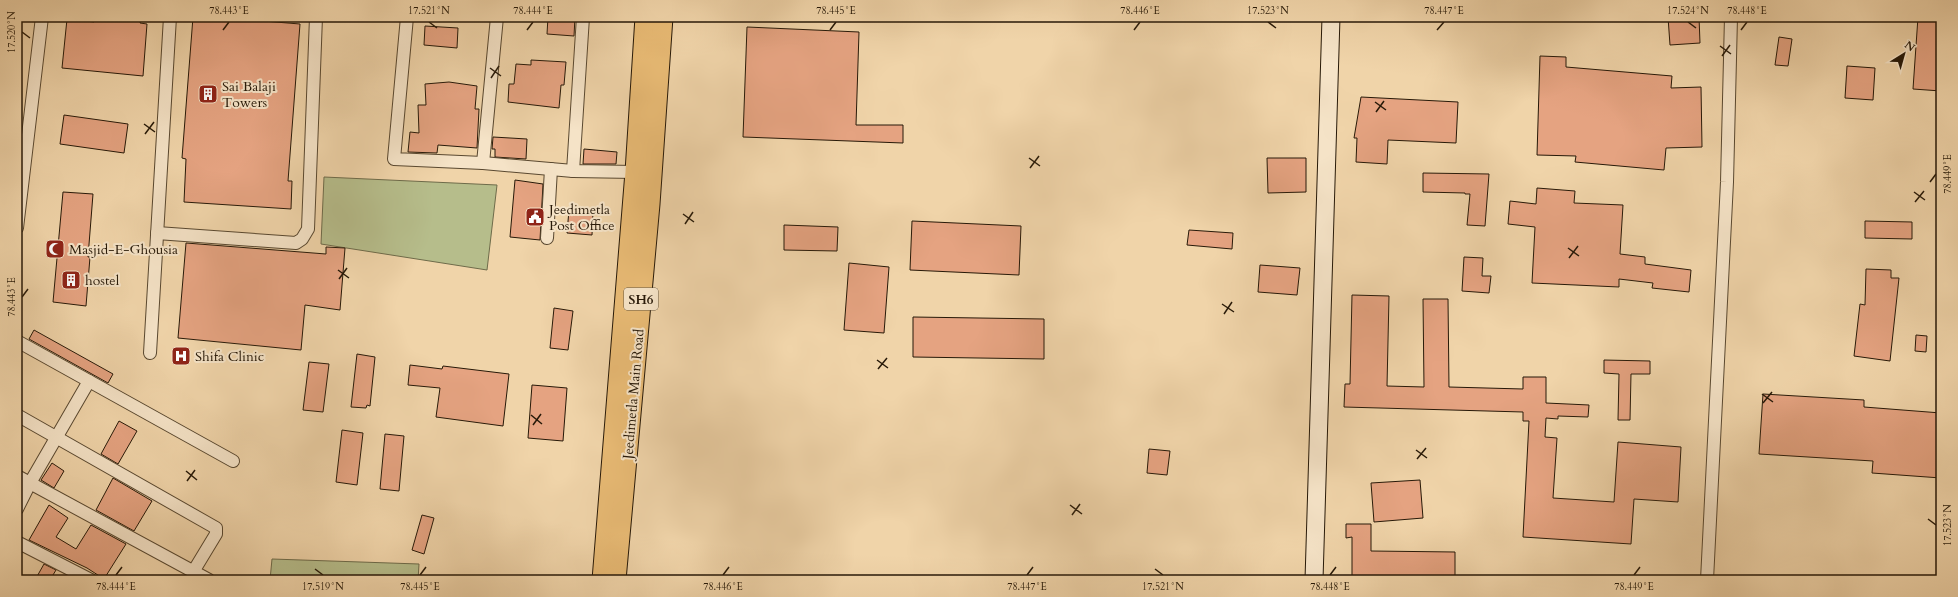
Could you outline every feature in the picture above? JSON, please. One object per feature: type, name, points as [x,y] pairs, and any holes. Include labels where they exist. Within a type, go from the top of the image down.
[{"type":"main road","name":"Jeedimetla Main Road","points":[[602,580],[635,172],[645,17]]},
{"type":"main road","name":"Jeedimetla Main Road","points":[[616,580],[650,204],[664,17]]},
{"type":"street","points":[[17,228],[42,17]]},
{"type":"street","points":[[150,353],[170,17]]},
{"type":"street","points":[[157,233],[296,243],[302,239],[308,230],[316,17]]},
{"type":"street","points":[[407,17],[394,159],[484,162],[573,171],[635,172]]},
{"type":"street","points":[[484,162],[497,17]]},
{"type":"street","points":[[573,171],[582,17]]},
{"type":"street","points":[[1314,580],[1331,17]]},
{"type":"street","points":[[1707,580],[1727,182],[1731,17]]},
{"type":"street","points":[[547,238],[551,169]]},
{"type":"street","points":[[17,341],[233,461]]},
{"type":"street","points":[[17,509],[30,483],[89,381]]},
{"type":"street","points":[[17,415],[216,528],[216,534],[193,572]]},
{"type":"street","points":[[17,476],[208,580]]},
{"type":"street","points":[[17,542],[91,580]]},
{"type":"green space","points":[[324,177],[497,185],[487,270],[321,244]]},
{"type":"green space","points":[[272,559],[419,564],[418,580],[270,580]]},
{"type":"building","points":[[94,17],[141,17],[140,23],[147,24],[143,76],[62,68],[67,19],[94,22]]},
{"type":"building","name":"Sai Balaji Towers","points":[[193,17],[214,17],[300,24],[288,181],[292,181],[291,209],[184,202],[186,159],[182,158]]},
{"type":"building","points":[[548,17],[575,17],[574,36],[547,34]]},
{"type":"building","points":[[1668,17],[1699,17],[1700,43],[1670,45]]},
{"type":"building","points":[[1918,17],[1941,17],[1941,91],[1913,89]]},
{"type":"building","points":[[425,26],[458,28],[457,48],[424,45]]},
{"type":"building","points":[[747,27],[859,32],[856,125],[903,125],[903,143],[743,137]]},
{"type":"building","points":[[1779,37],[1792,39],[1788,66],[1775,65]]},
{"type":"building","points":[[1540,56],[1566,57],[1566,67],[1672,76],[1671,88],[1701,87],[1702,147],[1666,148],[1664,170],[1575,162],[1576,156],[1537,155]]},
{"type":"building","points":[[531,60],[566,62],[564,85],[561,85],[559,108],[508,102],[509,84],[514,84],[516,64],[531,65]]},
{"type":"building","points":[[1847,66],[1875,68],[1873,100],[1845,98]]},
{"type":"building","points":[[449,82],[477,86],[475,109],[479,109],[477,148],[438,145],[437,153],[408,152],[410,132],[419,133],[418,105],[426,105],[425,84]]},
{"type":"building","points":[[1361,97],[1458,102],[1456,143],[1388,140],[1387,164],[1356,162],[1357,138],[1354,138]]},
{"type":"building","points":[[64,115],[128,124],[124,153],[60,144]]},
{"type":"building","points":[[493,137],[527,139],[526,159],[495,157],[495,149],[492,149]]},
{"type":"building","points":[[584,149],[617,152],[616,164],[583,164]]},
{"type":"building","points":[[1267,158],[1306,158],[1306,192],[1268,193]]},
{"type":"building","points":[[1423,173],[1489,174],[1485,226],[1467,225],[1470,194],[1423,192]]},
{"type":"building","points":[[515,180],[543,184],[540,240],[510,237]]},
{"type":"building","points":[[1537,188],[1575,191],[1574,203],[1623,205],[1620,254],[1645,257],[1645,264],[1691,270],[1689,292],[1652,288],[1653,283],[1619,279],[1619,287],[1532,283],[1535,227],[1508,224],[1510,201],[1536,204]]},
{"type":"building","points":[[63,192],[93,194],[86,306],[53,302]]},
{"type":"building","points":[[569,210],[593,212],[592,235],[567,233]]},
{"type":"building","points":[[912,221],[1021,226],[1019,275],[910,270]]},
{"type":"building","points":[[1865,221],[1912,222],[1912,239],[1865,238]]},
{"type":"building","points":[[784,225],[838,227],[837,251],[784,250]]},
{"type":"building","points":[[1189,230],[1233,233],[1232,249],[1187,245]]},
{"type":"building","points":[[186,243],[326,254],[326,247],[345,248],[340,310],[305,305],[301,350],[178,338]]},
{"type":"building","points":[[1464,257],[1483,258],[1482,276],[1491,276],[1489,293],[1462,291]]},
{"type":"building","points":[[849,263],[889,267],[884,333],[844,330]]},
{"type":"building","points":[[1260,265],[1300,268],[1297,295],[1258,292]]},
{"type":"building","points":[[1866,269],[1891,270],[1891,278],[1899,278],[1890,361],[1854,356],[1860,304],[1865,305]]},
{"type":"building","points":[[1352,295],[1389,296],[1387,386],[1424,387],[1423,299],[1448,299],[1449,387],[1523,389],[1523,377],[1546,377],[1546,403],[1589,405],[1588,417],[1558,416],[1558,419],[1546,418],[1545,437],[1557,438],[1553,498],[1614,502],[1618,442],[1681,447],[1678,502],[1634,499],[1631,544],[1523,537],[1529,421],[1523,421],[1523,412],[1344,407],[1345,384],[1350,384]]},
{"type":"building","points":[[554,308],[573,311],[568,350],[550,348]]},
{"type":"building","points":[[913,317],[1044,319],[1044,359],[913,357]]},
{"type":"building","points":[[34,330],[113,374],[108,383],[29,339]]},
{"type":"building","points":[[1916,335],[1927,336],[1926,352],[1915,351]]},
{"type":"building","points":[[357,354],[375,357],[370,406],[367,405],[366,408],[351,407]]},
{"type":"building","points":[[1604,360],[1650,361],[1650,374],[1631,374],[1630,420],[1618,420],[1619,374],[1604,373]]},
{"type":"building","points":[[309,362],[329,364],[323,412],[303,410]]},
{"type":"building","points":[[410,365],[442,369],[443,366],[509,374],[503,426],[436,417],[440,388],[408,385]]},
{"type":"building","points":[[532,385],[567,388],[563,441],[528,438]]},
{"type":"building","points":[[1763,394],[1864,400],[1864,407],[1941,413],[1941,478],[1872,473],[1873,461],[1759,454]]},
{"type":"building","points":[[119,421],[137,431],[118,464],[101,454]]},
{"type":"building","points":[[342,430],[363,433],[357,485],[336,482]]},
{"type":"building","points":[[385,434],[404,436],[399,491],[380,489]]},
{"type":"building","points":[[1149,449],[1170,451],[1167,475],[1147,473]]},
{"type":"building","points":[[52,463],[64,471],[54,488],[41,480]]},
{"type":"building","points":[[113,478],[152,501],[134,531],[96,510]]},
{"type":"building","points":[[1420,480],[1423,518],[1374,522],[1371,483]]},
{"type":"building","points":[[49,505],[68,518],[56,537],[76,549],[91,525],[126,544],[104,579],[87,568],[29,540]]},
{"type":"building","points":[[422,515],[434,518],[424,554],[412,550]]},
{"type":"building","points":[[1346,524],[1371,524],[1371,551],[1455,552],[1455,580],[1352,580],[1352,537],[1346,538]]},
{"type":"building","points":[[44,564],[56,570],[50,580],[35,580]]},
{"type":"place","name":"Sai Balaji Towers","points":[[208,94]]},
{"type":"place","name":"Jeedimetla Post Office","points":[[535,217]]},
{"type":"place","name":"Masjid-E-Ghousia","points":[[55,249]]},
{"type":"place","name":"hostel","points":[[71,280]]},
{"type":"place","name":"Shifa Clinic","points":[[181,356]]}]
